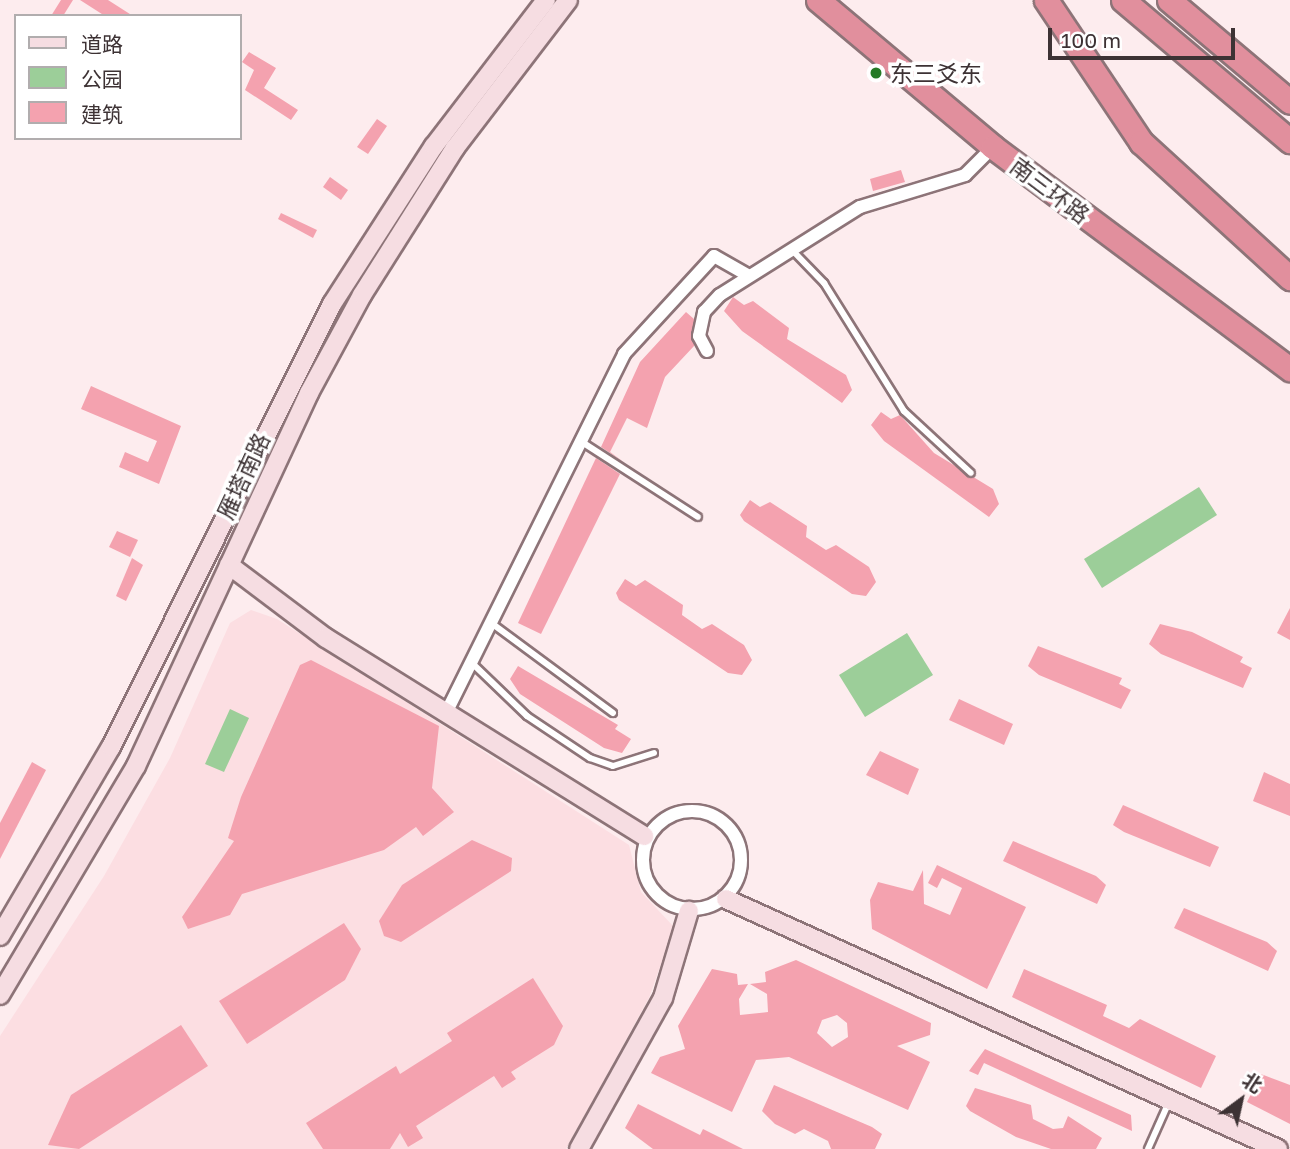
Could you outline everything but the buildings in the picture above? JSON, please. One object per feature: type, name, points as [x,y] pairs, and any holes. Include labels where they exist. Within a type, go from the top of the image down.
[{"type":"highway","name":"南三环路","points":[[818,0],[993,147],[1290,369]]},
{"type":"highway","points":[[1046,0],[1141,142],[1290,278]]},
{"type":"highway","points":[[1123,0],[1290,141]]},
{"type":"highway","points":[[1169,0],[1290,102]]},
{"type":"main road","name":"雁塔南路","points":[[0,936],[111,747],[332,304],[434,146],[546,0]]},
{"type":"main road","name":"雁塔南路","points":[[0,995],[136,766],[229,565],[362,295],[455,148],[568,0]]},
{"type":"main road","points":[[229,565],[326,638],[644,836]]},
{"type":"main road","points":[[726,899],[1168,1104],[1278,1149]]},
{"type":"main road","points":[[579,1149],[663,998],[689,911]]},
{"type":"street","points":[[707,351],[699,336],[704,312],[749,276],[860,207],[965,174],[993,147]]},
{"type":"street","points":[[446,713],[494,625],[624,354],[714,256],[749,276]]},
{"type":"street","points":[[674,813],[718,818],[734,832],[740,852],[740,872],[726,899],[689,911],[657,891],[649,877],[644,836],[674,813]]},
{"type":"lane","points":[[791,249],[824,283],[904,411],[971,472]]},
{"type":"lane","points":[[582,442],[698,517]]},
{"type":"lane","points":[[494,625],[613,713]]},
{"type":"lane","points":[[473,664],[527,716],[590,758],[613,765],[654,754]]},
{"type":"lane","points":[[1148,1149],[1168,1104]]},
{"type":"shaded area","points":[[251,610],[277,619],[629,845],[641,892],[674,927],[649,998],[566,1149],[0,1149],[0,1036],[104,876],[170,758],[230,623]]},
{"type":"green space","points":[[1199,487],[1217,515],[1102,588],[1084,559]]},
{"type":"green space","points":[[907,633],[933,675],[865,717],[839,675]]},
{"type":"green space","points":[[230,709],[249,718],[224,772],[205,764]]},
{"type":"place","name":"东三爻东","points":[[876,73]]}]
